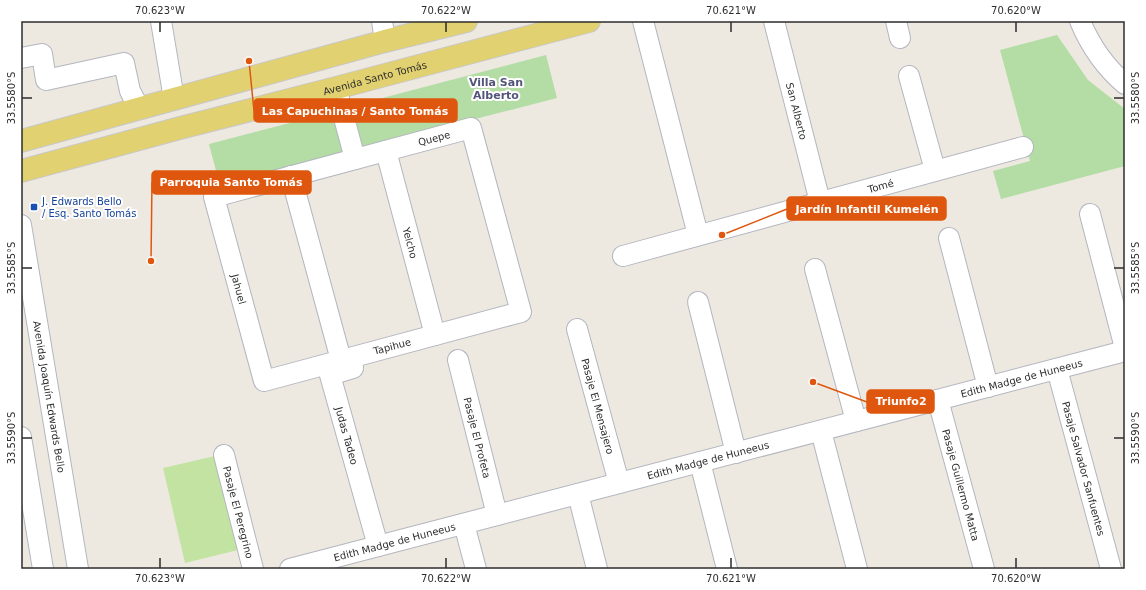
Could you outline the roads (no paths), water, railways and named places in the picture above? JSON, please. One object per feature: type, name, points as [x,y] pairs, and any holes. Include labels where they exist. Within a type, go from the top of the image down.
[{"type":"main road","points":[[21,141],[174,98],[384,31],[466,21]]},
{"type":"main road","name":"Avenida Santo Tomás","points":[[21,171],[589,21]]},
{"type":"street","points":[[161,21],[174,98]]},
{"type":"street","points":[[643,21],[698,235]]},
{"type":"street","name":"San Alberto","points":[[774,21],[820,202]]},
{"type":"street","points":[[1080,21],[1090,42],[1101,58],[1121,76]]},
{"type":"street","points":[[21,58],[42,54],[46,80],[124,63],[130,91],[139,108]]},
{"type":"street","points":[[909,76],[935,170]]},
{"type":"street","points":[[336,88],[355,159]]},
{"type":"street","name":"Quepe","points":[[214,197],[471,128],[521,312]]},
{"type":"street","name":"Tomé","points":[[623,256],[1022,147]]},
{"type":"street","name":"Yelcho","points":[[386,151],[435,335]]},
{"type":"street","points":[[291,176],[341,360]]},
{"type":"street","name":"Jahuel","points":[[214,197],[264,381]]},
{"type":"street","points":[[1090,214],[1125,348]]},
{"type":"street","name":"Avenida Joaquín Edwards Bello","points":[[21,225],[78,569]]},
{"type":"street","points":[[949,238],[988,387]]},
{"type":"street","points":[[815,269],[856,421]]},
{"type":"street","points":[[698,302],[736,453]]},
{"type":"street","name":"Tapihue","points":[[264,381],[521,312]]},
{"type":"street","name":"Pasaje El Mensajero","points":[[577,329],[619,483]]},
{"type":"street","name":"Edith Madge de Huneeus","points":[[290,569],[345,562],[378,546],[1125,351]]},
{"type":"street","name":"Judas Tadeo","points":[[378,546],[330,375],[379,360]]},
{"type":"street","name":"Pasaje El Profeta","points":[[458,360],[497,515]]},
{"type":"street","name":"Pasaje Salvador Sanfuentes","points":[[1057,369],[1111,569]]},
{"type":"street","name":"Pasaje Guillermo Matta","points":[[938,400],[984,569]]},
{"type":"street","points":[[820,430],[857,569]]},
{"type":"street","points":[[21,437],[25,488],[43,569]]},
{"type":"street","name":"Pasaje El Peregrino","points":[[224,455],[253,569]]},
{"type":"street","points":[[700,462],[727,569]]},
{"type":"street","points":[[578,494],[597,569]]},
{"type":"street","points":[[464,524],[476,569]]},
{"type":"place","name":"Las Capuchinas / Santo Tomás","points":[[249,61]]},
{"type":"place","name":"J. Edwards Bello / Esq. Santo Tomás","points":[[34,207]]},
{"type":"place","name":"Jardín Infantil Kumelén","points":[[722,235]]},
{"type":"place","name":"Parroquia Santo Tomás","points":[[151,261]]},
{"type":"place","name":"Triunfo2","points":[[813,382]]},
{"type":"district","name":"Villa San Alberto","points":[[496,88]]}]
